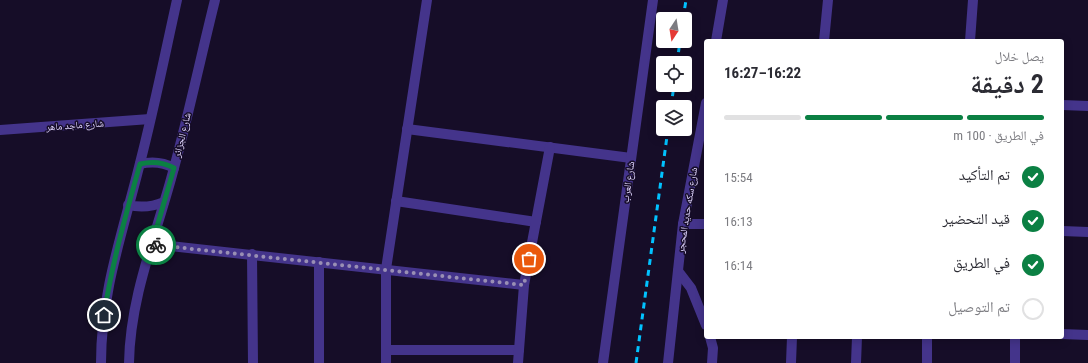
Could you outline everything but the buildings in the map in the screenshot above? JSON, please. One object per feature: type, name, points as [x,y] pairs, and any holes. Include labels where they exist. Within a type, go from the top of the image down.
[{"type":"street","points":[[101,363],[104,315],[109,282],[140,164],[177,0]]},
{"type":"street","name":"شارع الجزائر","points":[[129,363],[132,321],[140,282],[174,168],[215,0]]},
{"type":"street","points":[[386,363],[386,269],[427,0]]},
{"type":"street","name":"شارع العرب","points":[[603,363],[653,0]]},
{"type":"street","points":[[716,39],[723,0]]},
{"type":"street","points":[[824,39],[828,0]]},
{"type":"street","points":[[970,39],[973,0]]},
{"type":"street","points":[[1064,105],[1088,106]]},
{"type":"street","name":"شارع سكه حديد المحجر","points":[[668,363],[684,224],[704,114]]},
{"type":"street","name":"شارع ماجد ماهر","points":[[0,130],[150,119]]},
{"type":"street","points":[[407,129],[631,158]]},
{"type":"street","points":[[518,363],[524,285],[550,147]]},
{"type":"street","points":[[140,164],[158,162],[174,168]]},
{"type":"street","points":[[396,201],[536,222]]},
{"type":"street","points":[[128,205],[146,207],[164,202]]},
{"type":"street","points":[[684,224],[704,224]]},
{"type":"street","points":[[1064,231],[1088,232]]},
{"type":"street","points":[[152,244],[524,285]]},
{"type":"street","points":[[252,254],[253,363]]},
{"type":"street","points":[[318,262],[319,363]]},
{"type":"street","points":[[678,271],[691,288],[704,317]]},
{"type":"street","points":[[1064,334],[1088,335]]},
{"type":"street","points":[[711,339],[713,348],[712,363]]},
{"type":"street","points":[[792,339],[792,363]]},
{"type":"street","points":[[856,363],[857,339]]},
{"type":"street","points":[[926,363],[927,339]]},
{"type":"street","points":[[1015,339],[1015,363]]},
{"type":"street","points":[[386,350],[519,350]]},
{"type":"railway","points":[[684,12],[686,0]]},
{"type":"railway","points":[[678,56],[679,48]]},
{"type":"railway","points":[[672,100],[673,92]]},
{"type":"railway","points":[[636,363],[667,136]]},
{"type":"way so far","points":[[156,245],[252,254],[524,285],[529,259]]},
{"type":"route","points":[[104,315],[114,260],[140,164],[149,162],[158,162],[174,168],[152,244],[156,245]]}]
